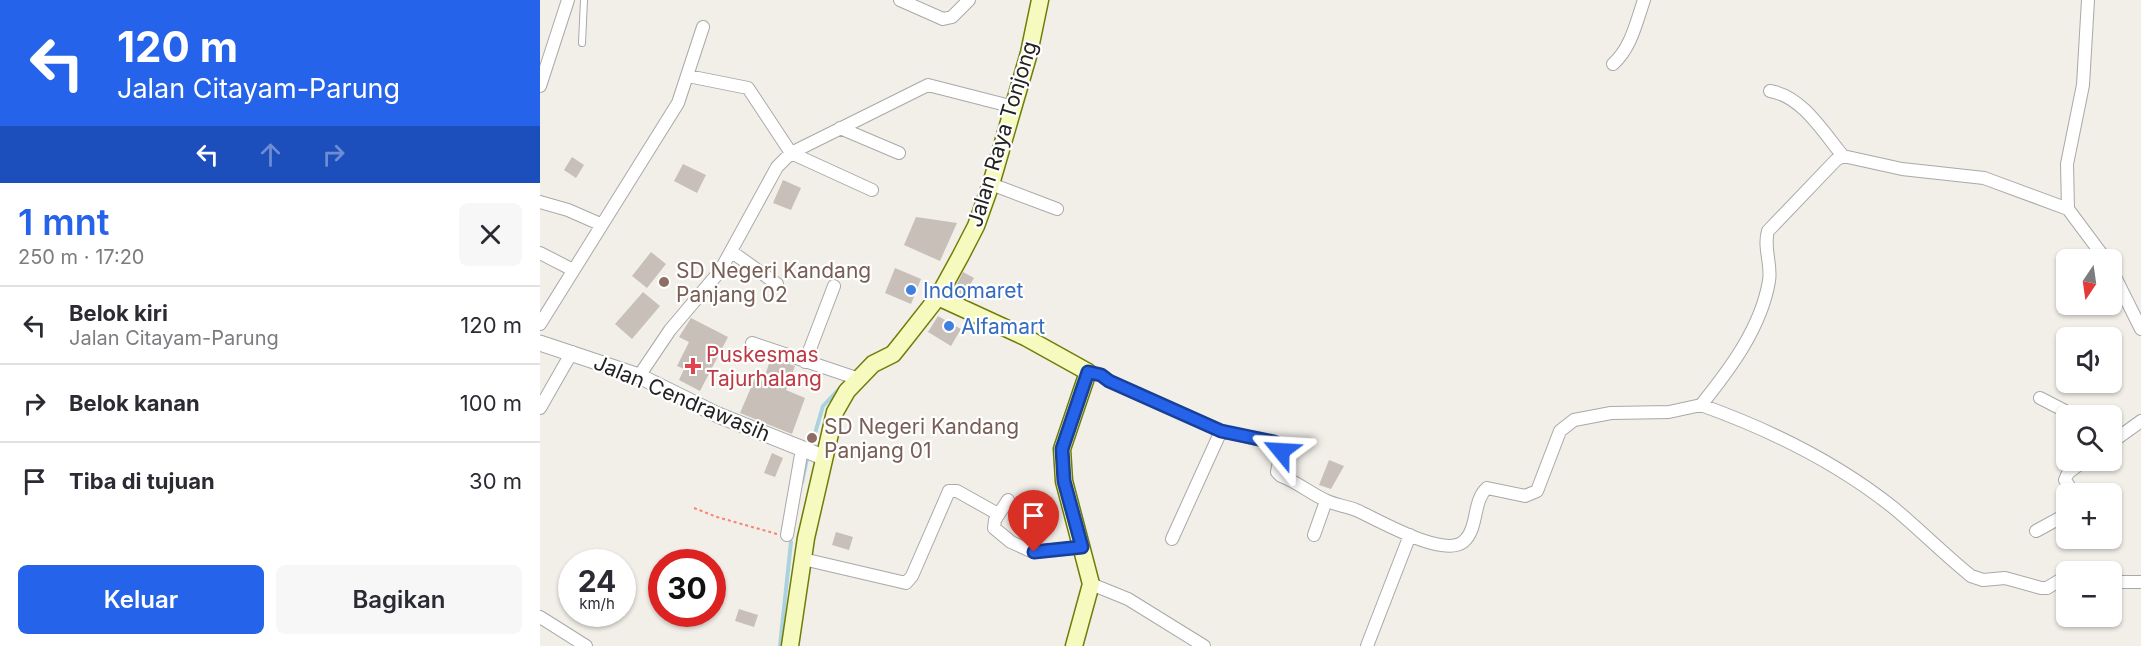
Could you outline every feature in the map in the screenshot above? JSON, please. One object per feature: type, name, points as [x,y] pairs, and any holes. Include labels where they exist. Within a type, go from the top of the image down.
[{"type":"main road","name":"Jalan Raya Tonjong","points":[[790,646],[803,559],[811,452],[847,391],[873,364],[893,354],[938,297],[976,226],[1014,107],[1040,0]]},
{"type":"main road","points":[[938,297],[1025,337],[1088,372],[1062,449],[1064,481],[1091,584],[1074,646]]},
{"type":"street","points":[[540,84],[568,0]]},
{"type":"street","points":[[900,0],[918,10],[947,19],[969,0]]},
{"type":"street","points":[[1613,64],[1623,55],[1630,42],[1644,0]]},
{"type":"street","points":[[2068,209],[2067,165],[2083,86],[2088,0]]},
{"type":"street","points":[[540,324],[600,224],[678,104],[703,27]]},
{"type":"street","points":[[688,76],[748,88],[791,153],[872,190]]},
{"type":"street","points":[[639,376],[670,330],[710,284],[732,252],[777,167],[791,153],[928,85],[1014,107]]},
{"type":"street","points":[[1770,91],[1780,92],[1797,103],[1843,156],[1902,169],[1984,178],[2068,209],[2098,249]]},
{"type":"street","points":[[840,128],[899,153]]},
{"type":"street","points":[[1701,405],[1740,353],[1764,298],[1770,277],[1766,245],[1768,231],[1806,193],[1824,169],[1843,156]]},
{"type":"street","points":[[991,184],[1057,208]]},
{"type":"street","points":[[540,202],[568,210],[600,224]]},
{"type":"street","points":[[732,252],[777,284]]},
{"type":"street","points":[[540,253],[573,270]]},
{"type":"street","points":[[805,362],[834,286]]},
{"type":"street","points":[[2122,291],[2141,329]]},
{"type":"street","name":"Jalan Cendrawasih","points":[[540,343],[639,376],[718,415],[811,452]]},
{"type":"street","points":[[752,343],[859,379]]},
{"type":"street","points":[[540,408],[572,352]]},
{"type":"street","points":[[1088,372],[1101,375],[1109,381],[1221,431],[1278,444],[1281,451],[1279,474],[1326,501],[1355,510],[1410,535],[1445,545],[1456,545],[1469,534],[1480,496],[1487,488],[1525,496],[1534,494],[1540,486],[1560,431],[1574,420],[1611,413],[1669,412],[1701,405],[1755,427],[1865,488],[1895,509],[1971,576],[1983,579],[2005,578],[2041,588],[2047,588],[2056,583]]},
{"type":"street","points":[[2040,398],[2056,406]]},
{"type":"street","points":[[2122,433],[2141,421]]},
{"type":"street","points":[[1172,538],[1221,431]]},
{"type":"street","points":[[787,535],[811,452]]},
{"type":"street","points":[[803,559],[906,583],[912,576],[949,491],[957,491],[998,514]]},
{"type":"street","points":[[1008,500],[995,520],[996,532],[1026,550],[1043,553],[1082,547]]},
{"type":"street","points":[[1314,535],[1326,501]]},
{"type":"street","points":[[2036,531],[2056,520]]},
{"type":"street","points":[[1367,646],[1410,535]]},
{"type":"street","points":[[2122,582],[2141,582]]},
{"type":"street","points":[[1091,584],[1128,598],[1204,646]]},
{"type":"street","points":[[540,617],[586,646]]},
{"type":"lane","points":[[582,43],[584,0]]},
{"type":"path","points":[[694,508],[766,532],[787,535]]},
{"type":"building","points":[[572,157],[584,165],[576,178],[564,170]]},
{"type":"building","points":[[683,164],[706,175],[697,193],[674,181]]},
{"type":"building","points":[[783,180],[801,188],[791,210],[773,203]]},
{"type":"building","points":[[916,217],[957,223],[940,261],[904,245]]},
{"type":"building","points":[[651,252],[666,264],[647,288],[632,276]]},
{"type":"building","points":[[895,268],[921,279],[911,304],[885,293]]},
{"type":"building","points":[[963,272],[974,278],[963,297],[953,292]]},
{"type":"building","points":[[643,292],[660,306],[632,339],[615,324]]},
{"type":"building","points":[[938,316],[961,329],[951,346],[928,332]]},
{"type":"building","points":[[691,318],[728,337],[700,391],[679,380],[684,369],[677,366],[689,342],[679,337]]},
{"type":"building","points":[[771,358],[795,366],[786,390],[805,398],[792,434],[740,413],[755,378],[763,381]]},
{"type":"building","points":[[772,453],[783,458],[775,477],[764,473]]},
{"type":"building","points":[[1329,460],[1344,466],[1331,489],[1319,485]]},
{"type":"building","points":[[836,532],[853,537],[849,550],[832,545]]},
{"type":"building","points":[[739,609],[758,615],[754,627],[735,621]]},
{"type":"waterway","points":[[811,447],[823,406],[840,388]]},
{"type":"waterway","points":[[802,482],[808,454]]},
{"type":"waterway","points":[[780,646],[791,542]]},
{"type":"place","name":"SD Negeri Kandang Panjang 02","points":[[664,282]]},
{"type":"place","name":"Indomaret","points":[[911,290]]},
{"type":"place","name":"Alfamart","points":[[949,326]]},
{"type":"place","name":"Puskesmas Tajurhalang","points":[[693,366]]},
{"type":"place","name":"SD Negeri Kandang Panjang 01","points":[[812,438]]},
{"type":"route","points":[[1034,552],[1043,553],[1082,547],[1062,474],[1062,449],[1088,372],[1101,375],[1109,381],[1221,431],[1274,442],[1281,447],[1281,451]]}]
